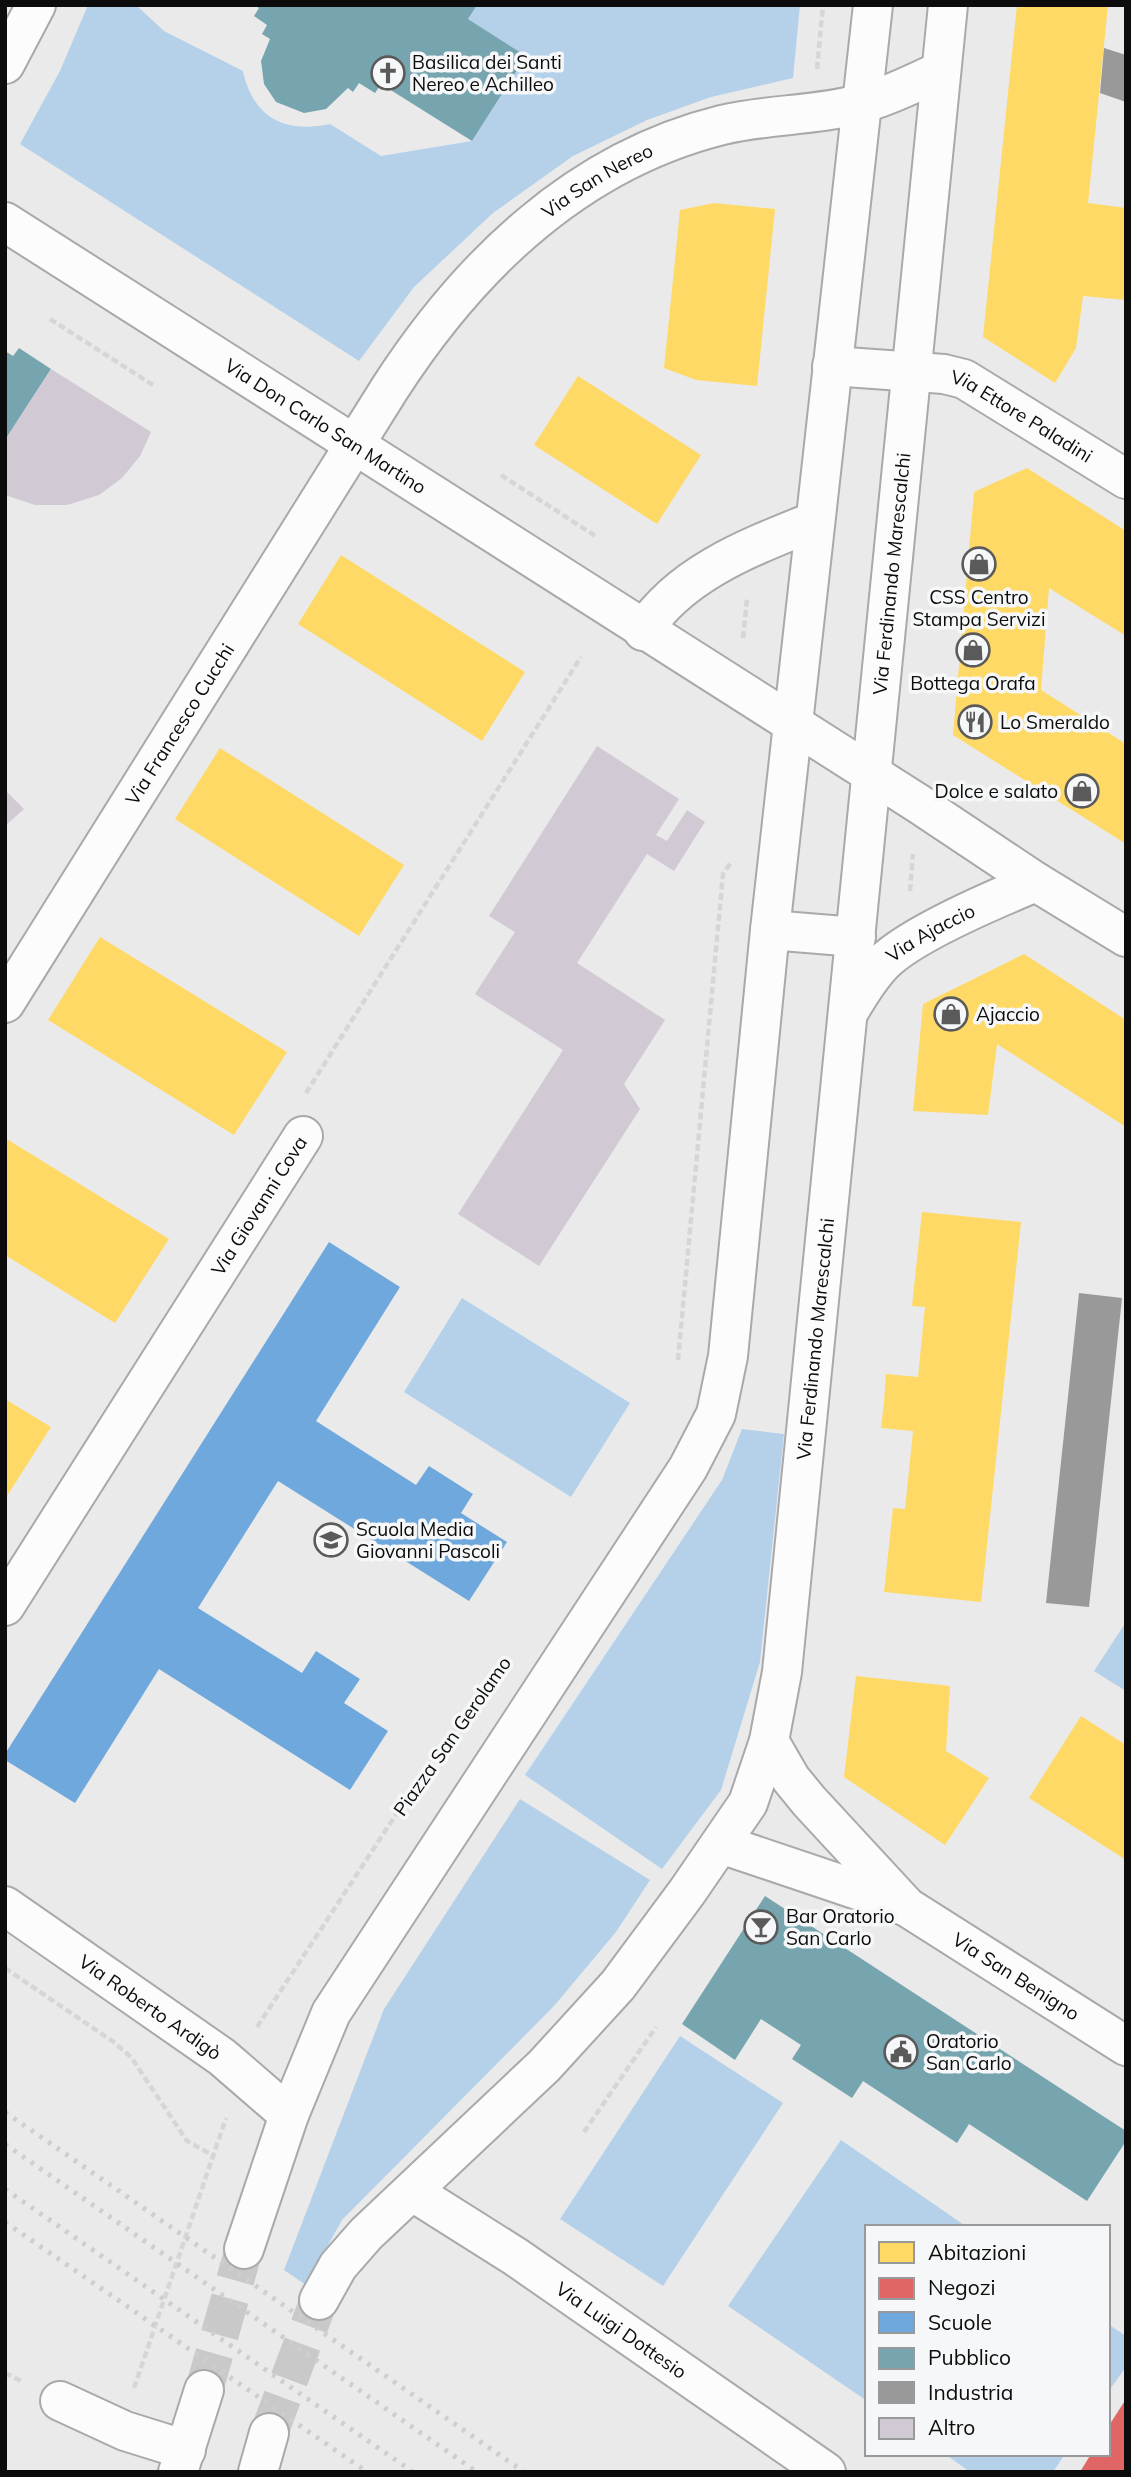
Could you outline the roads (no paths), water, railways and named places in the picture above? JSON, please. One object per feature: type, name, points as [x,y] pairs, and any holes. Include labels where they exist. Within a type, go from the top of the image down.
[{"type":"street","points":[[5,64],[36,5]]},
{"type":"street","points":[[244,2249],[289,2115],[331,2013],[688,1468],[716,1414],[729,1356],[770,930],[873,5]]},
{"type":"street","name":"Via Ferdinando Marescalchi","points":[[769,1741],[782,1672],[948,5]]},
{"type":"street","name":"Via San Nereo","points":[[354,446],[410,358],[465,286],[516,236],[577,190],[646,151],[686,135],[758,117],[864,103],[941,71]]},
{"type":"street","name":"Via Don Carlo San Martino","points":[[5,222],[794,725]]},
{"type":"street","points":[[832,366],[913,372]]},
{"type":"street","name":"Via Ettore Paladini","points":[[913,372],[944,374],[974,383],[1126,479]]},
{"type":"street","name":"Via Francesco Cucchi","points":[[5,1003],[354,446]]},
{"type":"street","points":[[643,631],[660,607],[697,578],[768,540],[815,520]]},
{"type":"street","points":[[794,725],[1126,937]]},
{"type":"street","name":"Via Ajaccio","points":[[849,1011],[869,979],[887,960],[907,945],[1036,882]]},
{"type":"street","points":[[770,930],[856,936]]},
{"type":"street","name":"Via Giovanni Cova","points":[[5,1606],[303,1136]]},
{"type":"street","points":[[318,2300],[338,2266],[366,2234],[544,2066],[618,1985],[721,1844],[747,1803],[769,1741]]},
{"type":"street","name":"Via San Benigno","points":[[769,1741],[791,1779],[809,1801],[907,1906]]},
{"type":"street","name":"Via San Benigno","points":[[721,1844],[907,1906],[1126,2046]]},
{"type":"street","name":"Via Roberto Ardigò","points":[[5,1906],[222,2057],[289,2115]]},
{"type":"street","name":"Via Luigi Dottesio","points":[[413,2192],[516,2257],[826,2472]]},
{"type":"street","points":[[60,2401],[182,2461],[204,2390]]},
{"type":"street","points":[[258,2472],[269,2433]]},
{"type":"tunnel","points":[[204,2390],[244,2249]]},
{"type":"tunnel","points":[[269,2433],[319,2300]]},
{"type":"railway","points":[[5,2112],[524,2472]]},
{"type":"railway","points":[[5,2144],[477,2472]]},
{"type":"railway","points":[[5,2189],[413,2472]]},
{"type":"railway","points":[[5,2222],[367,2472]]},
{"type":"place","name":"Basilica dei Santi Nereo e Achilleo","points":[[388,73]]},
{"type":"place","name":"CSS Centro Stampa Servizi","points":[[979,564]]},
{"type":"place","name":"Bottega Orafa","points":[[973,650]]},
{"type":"place","name":"Lo Smeraldo","points":[[975,722]]},
{"type":"place","name":"Dolce e salato","points":[[1082,791]]},
{"type":"place","name":"Ajaccio","points":[[951,1014]]},
{"type":"place","name":"Scuola Media Giovanni Pascoli","points":[[331,1540]]},
{"type":"place","name":"Bar Oratorio San Carlo","points":[[761,1927]]},
{"type":"place","name":"Oratorio San Carlo","points":[[901,2052]]}]
